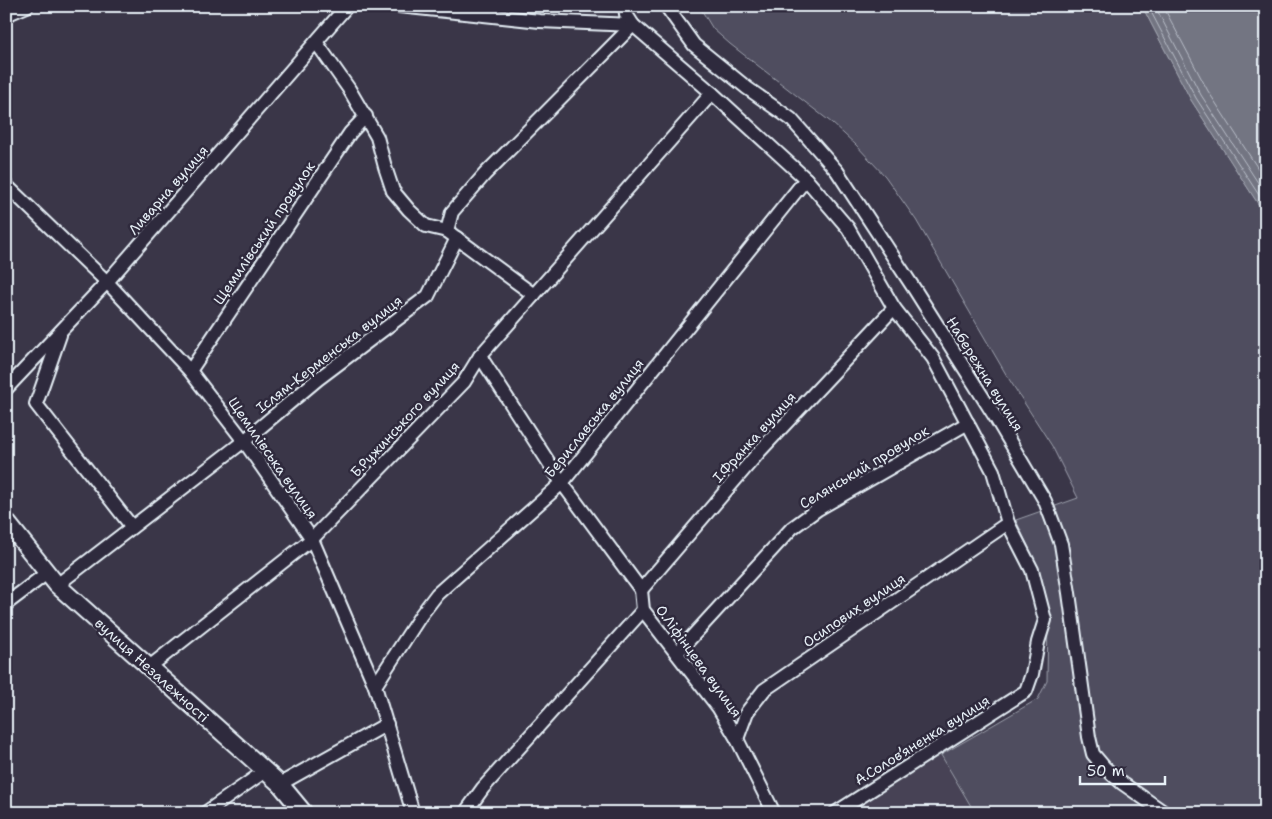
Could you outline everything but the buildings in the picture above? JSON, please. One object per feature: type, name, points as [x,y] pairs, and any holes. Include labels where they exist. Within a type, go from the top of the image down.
[{"type":"street","points":[[6,15],[27,6]]},
{"type":"street","name":"Ливарна вулиця","points":[[6,389],[107,282],[348,6]]},
{"type":"street","points":[[399,6],[540,20],[633,25]]},
{"type":"street","points":[[626,6],[626,14],[633,25],[712,93],[806,179],[848,228],[894,308],[933,358],[994,472],[1008,523]]},
{"type":"street","name":"Набережна вулиця","points":[[666,6],[694,45],[747,88],[791,119],[837,170],[994,415],[1045,501],[1061,544],[1093,754],[1122,784],[1165,813]]},
{"type":"street","name":"Іслям-Керменська вулиця","points":[[6,604],[52,579],[132,527],[244,441],[318,379],[428,296],[452,235],[452,212],[485,174],[633,25]]},
{"type":"street","points":[[316,42],[366,116],[381,148],[384,167],[392,191],[426,226],[452,235],[534,295]]},
{"type":"street","name":"Б.Ружинського вулиця","points":[[148,668],[312,540],[464,382],[480,356],[712,93]]},
{"type":"street","name":"Щемилівський провулок","points":[[190,371],[350,133],[366,116]]},
{"type":"street","name":"Бериславська вулиця","points":[[375,686],[421,615],[437,594],[562,483],[806,179]]},
{"type":"street","name":"Щемилівська вулиця","points":[[6,185],[107,282],[190,371],[244,441],[312,540],[375,686],[413,813]]},
{"type":"street","name":"І.Франка вулиця","points":[[641,590],[759,452],[894,308]]},
{"type":"street","points":[[62,330],[36,404],[132,527]]},
{"type":"street","name":"О.Ліфінцева вулиця","points":[[480,356],[562,483],[641,590],[644,610],[718,707],[737,738],[774,813]]},
{"type":"street","name":"Селянський провулок","points":[[677,653],[792,528],[818,509],[968,423]]},
{"type":"street","name":"вулиця Незалежності","points":[[6,522],[52,579],[148,668],[280,784],[304,813]]},
{"type":"street","name":"А.Солов’яненка вулиця","points":[[834,813],[1026,691],[1032,674],[1044,620],[1032,570],[1008,523]]},
{"type":"street","name":"Осипових вулиця","points":[[737,738],[747,712],[764,690],[1008,523]]},
{"type":"street","points":[[465,813],[484,788],[644,610]]},
{"type":"street","points":[[280,784],[387,724]]},
{"type":"street","points":[[205,813],[265,771]]},
{"type":"shaded area","points":[[699,6],[1142,6],[1191,100],[1266,216],[1266,813],[975,813],[941,755],[1038,699],[1047,681],[1048,613],[1038,568],[1016,520],[1078,498],[1052,446],[1007,376],[916,220],[885,176],[832,123],[713,29]]},
{"type":"shaded area","points":[[941,755],[975,813],[848,812]]},
{"type":"water","points":[[1142,6],[1266,6],[1266,216],[1191,100]]}]
